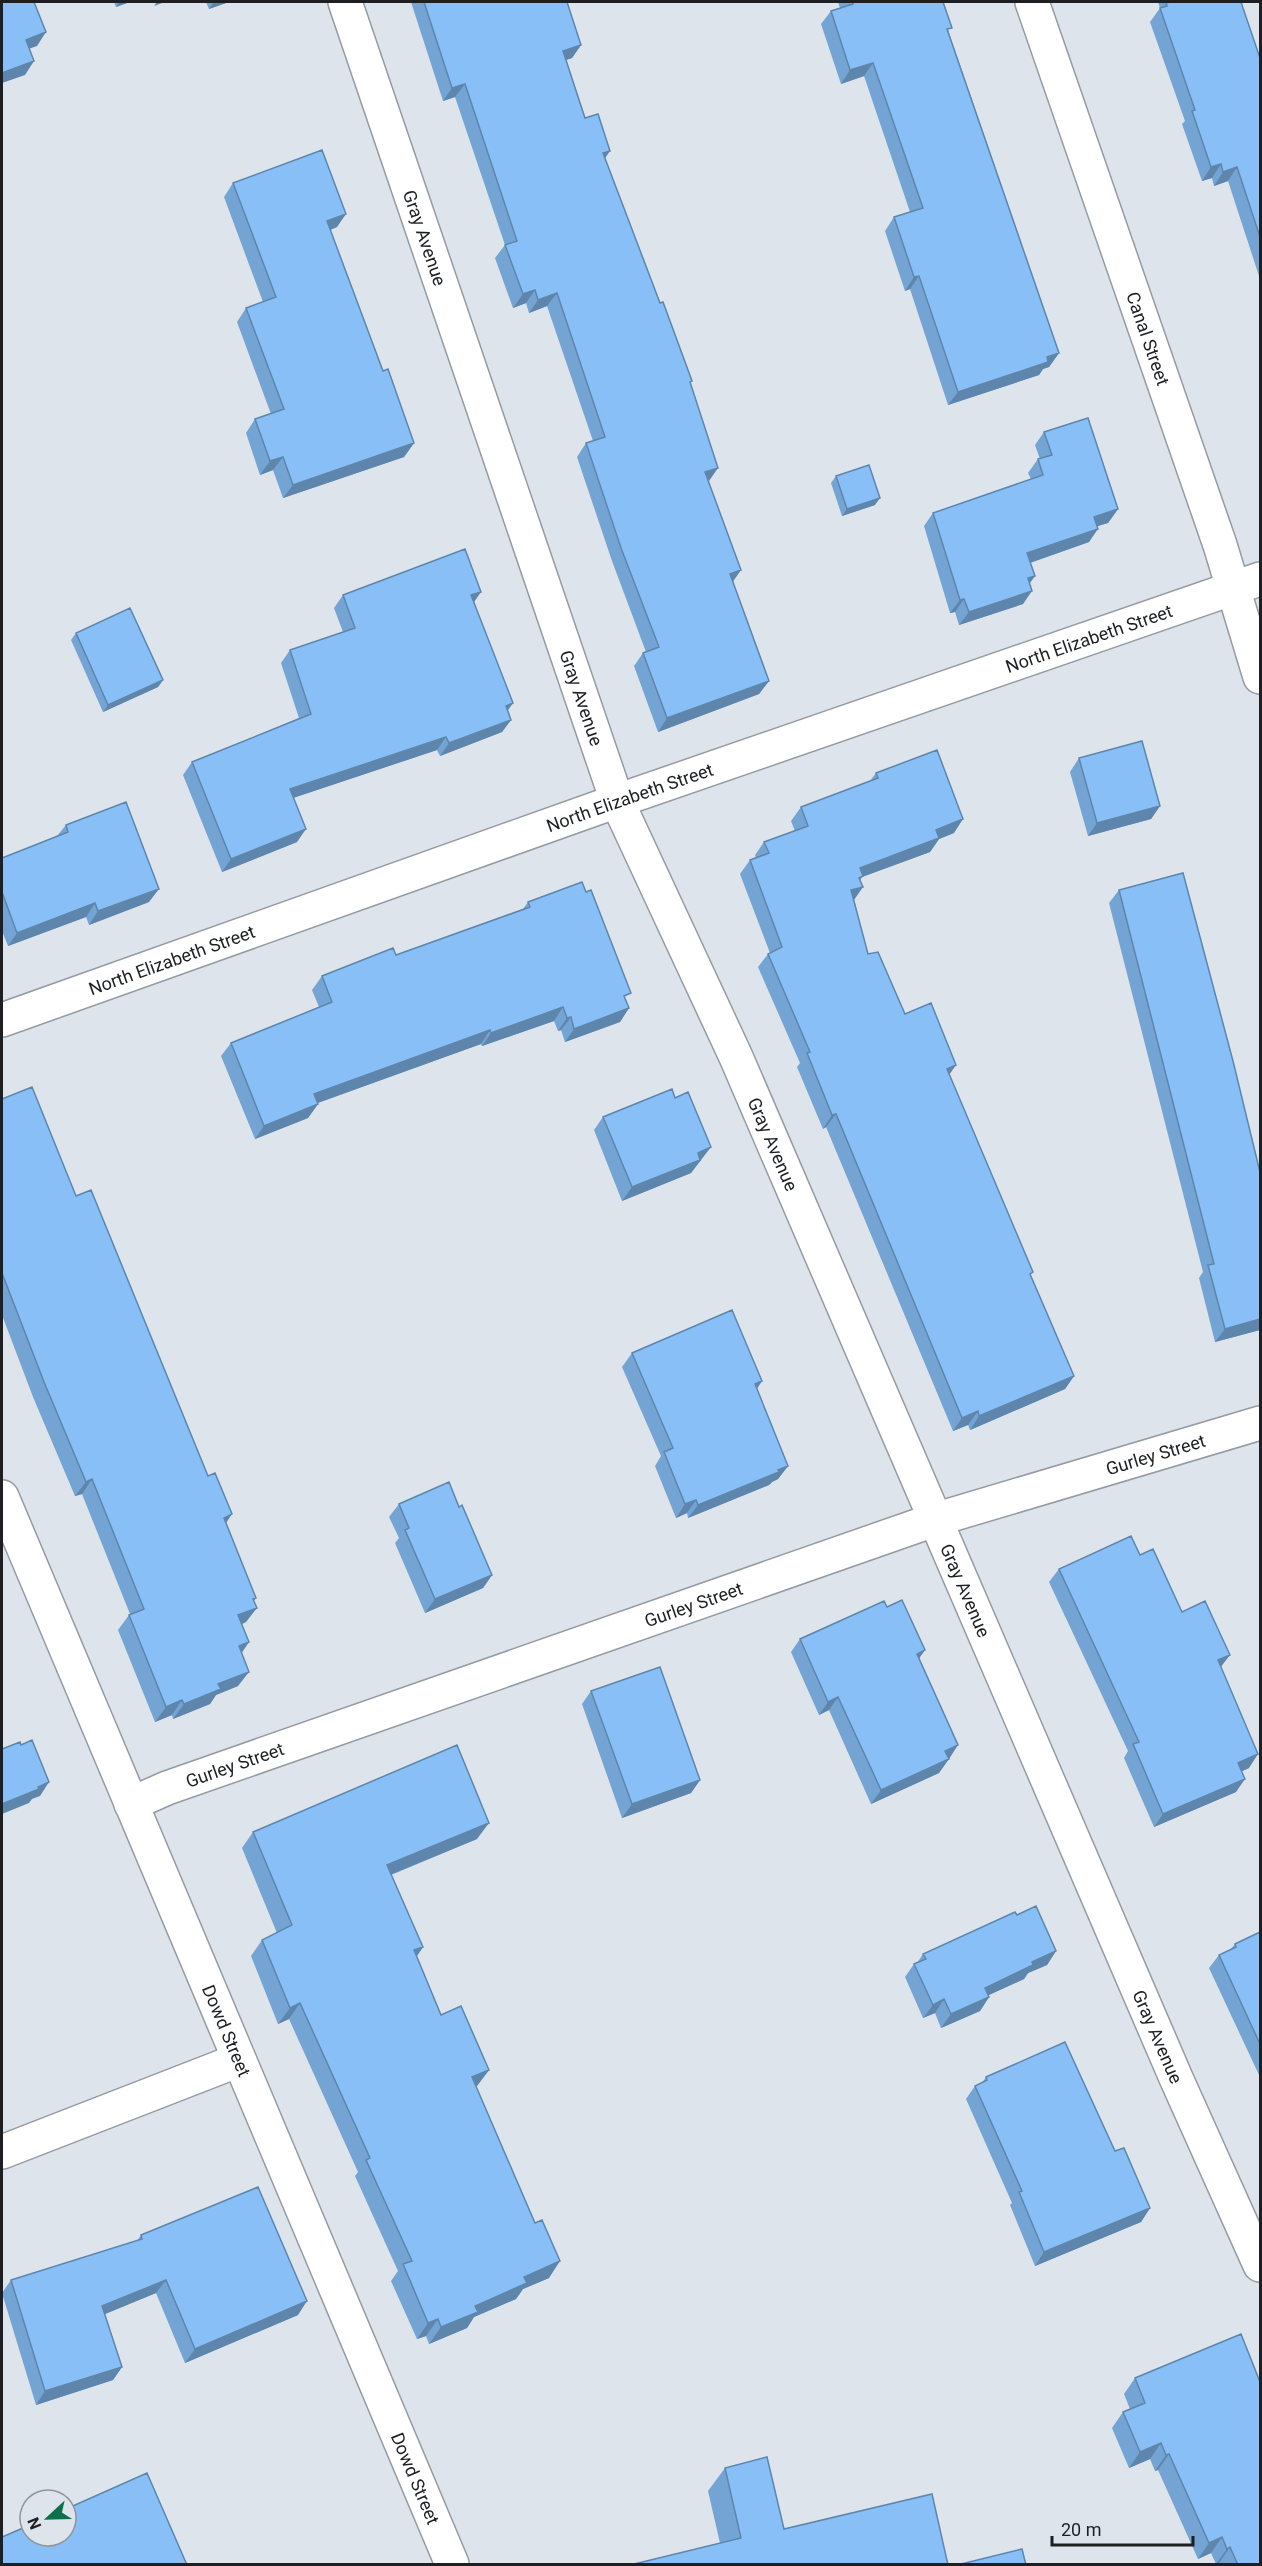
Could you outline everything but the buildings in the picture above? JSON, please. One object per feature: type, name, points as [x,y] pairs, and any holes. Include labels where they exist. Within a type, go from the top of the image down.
[{"type":"street","name":"Gray Avenue","points":[[345,2],[617,801],[736,1057],[1176,2078],[1260,2265]]},
{"type":"street","name":"Canal Street","points":[[1032,2],[1247,583],[1260,677]]},
{"type":"street","name":"North Elizabeth Street","points":[[2,1020],[617,801],[1247,583]]},
{"type":"street","name":"Gurley Street","points":[[131,1804],[167,1788],[356,1721],[934,1520],[1260,1423]]},
{"type":"street","name":"Dowd Street","points":[[2,1497],[453,2565]]},
{"type":"street","points":[[2,2152],[239,2060]]}]
